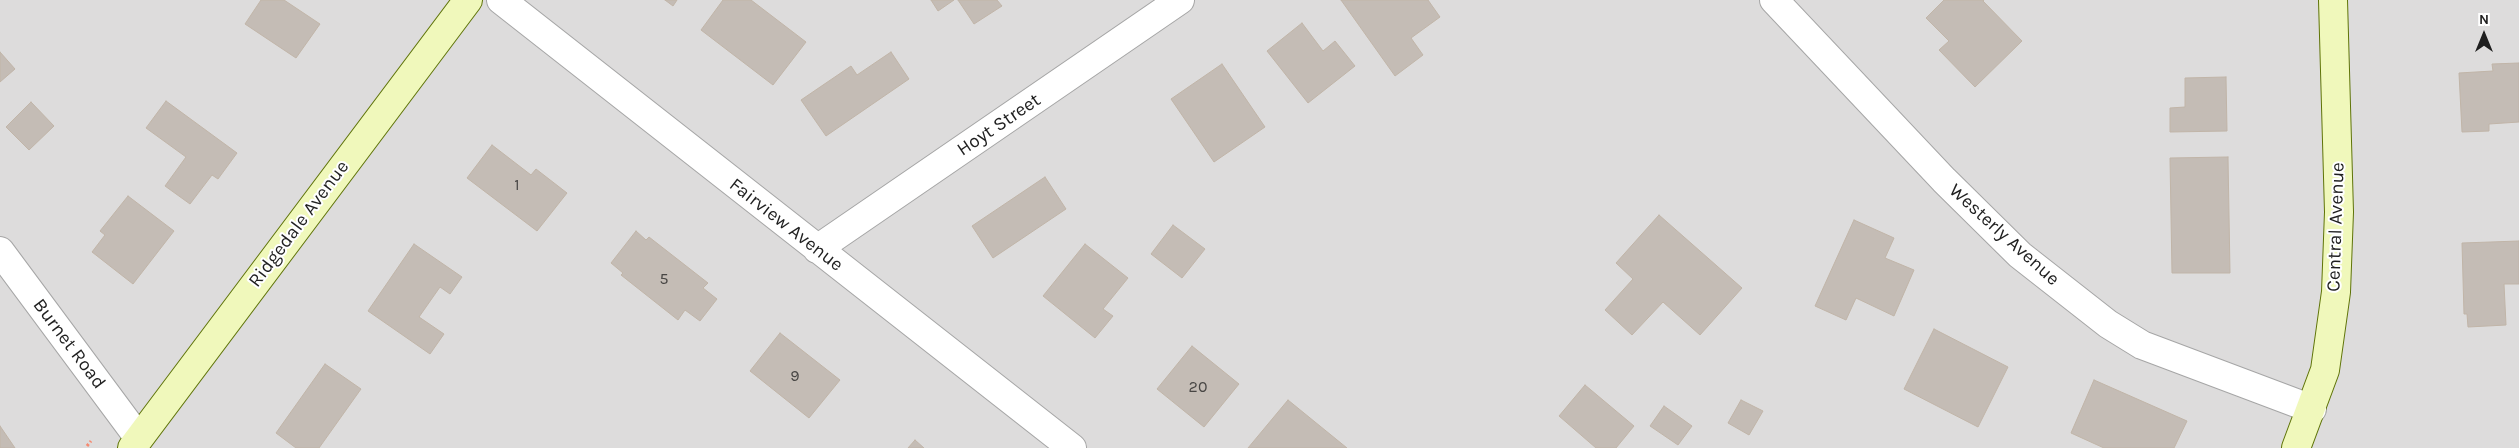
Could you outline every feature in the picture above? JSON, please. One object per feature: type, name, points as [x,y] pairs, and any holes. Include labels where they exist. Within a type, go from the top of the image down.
[{"type":"street","name":"Ridgedale Avenue","points":[[135,443],[468,0]]},
{"type":"street","name":"Fairview Avenue","points":[[500,0],[1072,448]]},
{"type":"street","name":"Hoyt Street","points":[[817,250],[1180,0]]},
{"type":"street","name":"Westerly Avenue","points":[[1774,0],[1944,180],[2020,255],[2108,324],[2142,344],[2312,410]]},
{"type":"street","name":"Central Avenue","points":[[2296,448],[2312,410],[2325,370],[2336,292],[2339,212],[2333,0]]},
{"type":"street","name":"Burnet Road","points":[[0,251],[135,443]]},
{"type":"path","points":[[87,446],[91,441]]},
{"type":"shaded area","points":[[0,0],[2519,0],[2519,448],[0,448]]},
{"type":"building","points":[[261,0],[284,0],[320,24],[296,58],[245,24]]},
{"type":"building","points":[[665,0],[677,0],[673,6]]},
{"type":"building","points":[[723,0],[751,0],[806,42],[773,85],[701,30]]},
{"type":"building","points":[[931,0],[954,0],[938,11]]},
{"type":"building","points":[[958,0],[997,0],[1002,6],[974,24]]},
{"type":"building","points":[[1341,0],[1428,0],[1440,17],[1411,38],[1423,55],[1395,76]]},
{"type":"building","points":[[1944,0],[1984,0],[2022,41],[1975,87],[1939,50],[1949,41],[1926,18]]},
{"type":"building","points":[[1302,23],[1323,51],[1335,41],[1355,66],[1308,103],[1267,51]]},
{"type":"building","points":[[0,52],[15,69],[0,82]]},
{"type":"building","points":[[891,52],[909,79],[826,136],[801,100],[851,66],[857,75]]},
{"type":"building","points":[[2519,63],[2519,122],[2489,124],[2489,131],[2462,132],[2459,73],[2493,71],[2492,64]]},
{"type":"building","points":[[1222,64],[1265,127],[1214,162],[1171,99]]},
{"type":"building","points":[[2226,77],[2227,131],[2170,132],[2170,108],[2185,107],[2185,78]]},
{"type":"building","points":[[166,101],[237,153],[218,179],[212,175],[190,204],[165,186],[186,157],[146,128]]},
{"type":"building","points":[[31,102],[54,126],[29,150],[6,127]]},
{"type":"building","points":[[492,145],[531,175],[536,169],[567,193],[537,231],[467,178]]},
{"type":"building","points":[[2228,157],[2230,273],[2172,273],[2170,158]]},
{"type":"building","points":[[1045,177],[1066,209],[993,258],[972,226]]},
{"type":"building","points":[[128,196],[174,231],[133,284],[92,252],[105,235],[100,231]]},
{"type":"building","points":[[1659,215],[1742,288],[1700,335],[1663,302],[1632,335],[1605,310],[1633,279],[1616,263]]},
{"type":"building","points":[[1854,220],[1894,238],[1885,258],[1914,270],[1894,316],[1856,298],[1846,320],[1815,306]]},
{"type":"building","points":[[1173,225],[1205,249],[1182,278],[1151,254]]},
{"type":"building","points":[[636,231],[646,240],[649,237],[708,283],[703,288],[717,299],[700,321],[685,310],[678,320],[621,275],[623,273],[611,263]]},
{"type":"building","points":[[2519,241],[2519,284],[2504,284],[2506,325],[2468,327],[2467,314],[2464,314],[2462,243]]},
{"type":"building","points":[[414,244],[462,277],[450,294],[440,287],[419,317],[444,334],[430,354],[368,311]]},
{"type":"building","points":[[1085,244],[1128,278],[1103,309],[1113,316],[1095,338],[1043,296]]},
{"type":"building","points":[[1934,329],[2008,367],[1978,427],[1904,389]]},
{"type":"building","points":[[780,333],[840,380],[809,418],[750,371]]},
{"type":"building","points":[[1192,346],[1239,384],[1204,427],[1157,389]]},
{"type":"building","points":[[325,364],[361,389],[319,448],[296,448],[276,433]]},
{"type":"building","points":[[2094,380],[2187,421],[2174,448],[2104,448],[2071,433]]},
{"type":"building","points":[[1585,385],[1634,426],[1616,448],[1596,448],[1559,416]]},
{"type":"building","points":[[1288,400],[1347,448],[1248,448]]},
{"type":"building","points":[[1741,400],[1763,411],[1749,435],[1728,423]]},
{"type":"building","points":[[1664,406],[1692,426],[1678,445],[1650,426]]},
{"type":"building","points":[[0,426],[15,448],[0,448]]},
{"type":"building","points":[[915,440],[924,448],[908,448]]}]
